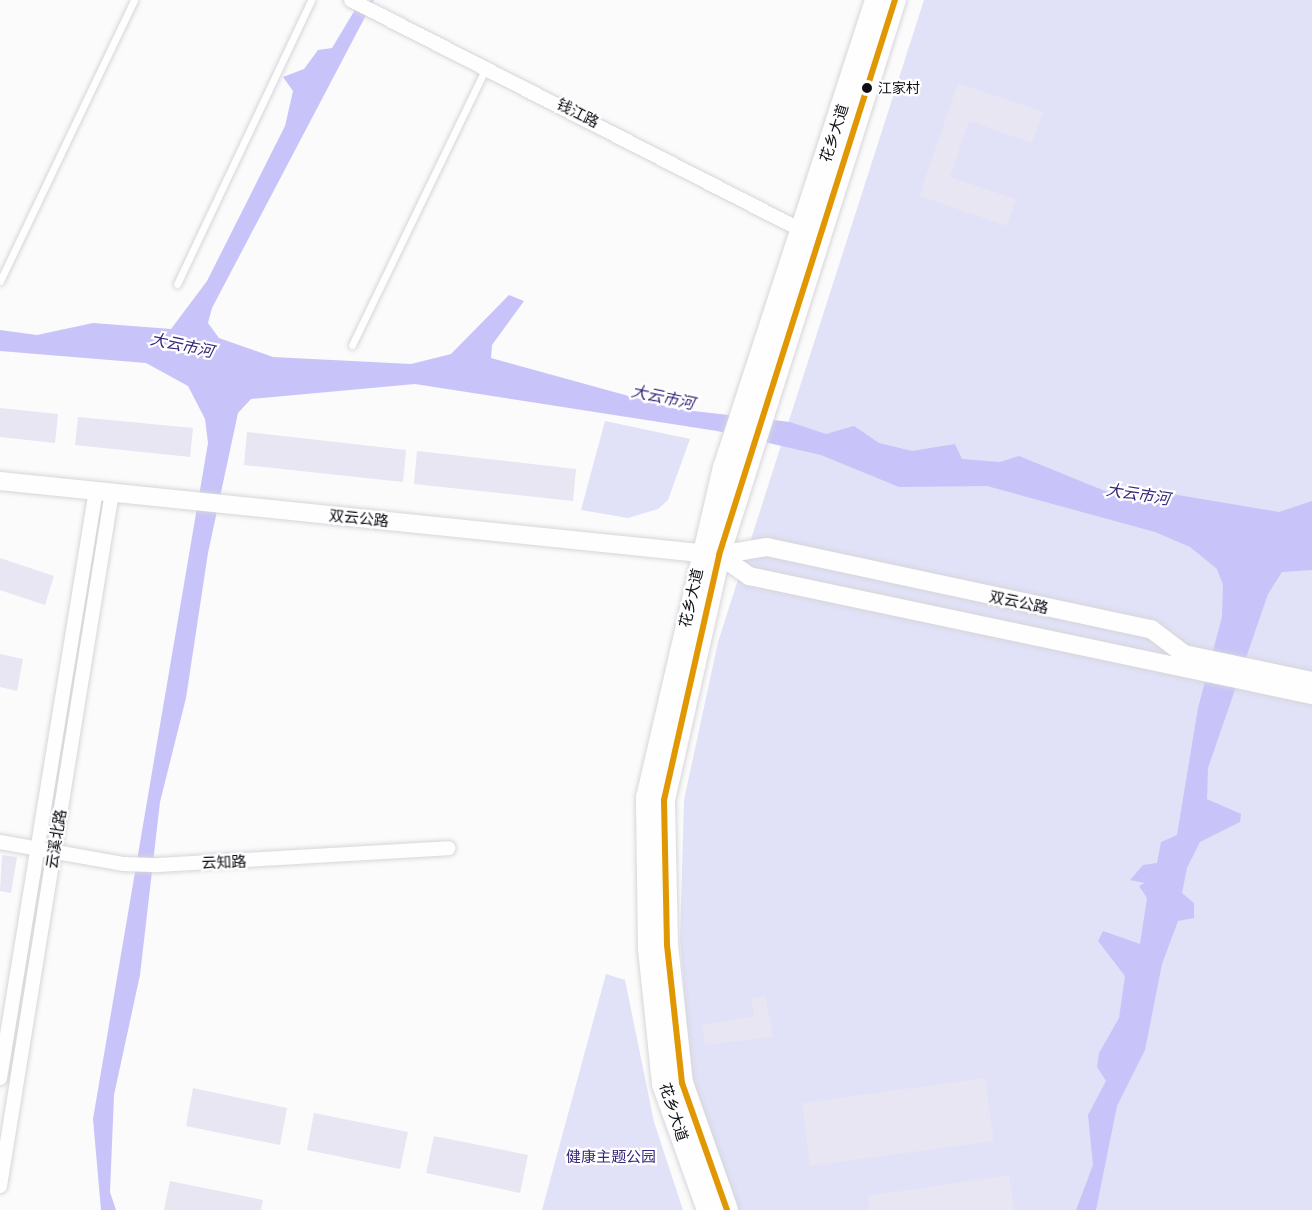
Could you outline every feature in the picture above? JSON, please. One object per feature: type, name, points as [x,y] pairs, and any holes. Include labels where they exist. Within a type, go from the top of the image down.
[{"type":"main road","name":"花乡大道","points":[[758,396],[803,231],[876,0]]},
{"type":"main road","name":"花乡大道","points":[[708,1210],[663,1084],[649,949],[646,798],[710,553],[742,446],[895,0]]},
{"type":"main road","name":"花乡大道","points":[[710,553],[664,800],[666,945],[682,1083],[727,1210]]},
{"type":"street","name":"钱江路","points":[[351,0],[380,19],[486,68],[803,231]]},
{"type":"street","name":"双云公路","points":[[0,481],[710,553],[767,547],[1151,629],[1203,665]]},
{"type":"street","name":"云溪北路","points":[[0,1078],[38,849],[104,491]]},
{"type":"street","name":"云溪北路","points":[[0,1186],[54,852],[104,491]]},
{"type":"street","name":"双云公路","points":[[710,553],[749,576],[1203,665],[1255,676],[1312,695]]},
{"type":"street","name":"双云公路","points":[[1255,676],[1312,681]]},
{"type":"street","name":"云知路","points":[[0,842],[124,864],[158,865],[449,848]]},
{"type":"lane","points":[[0,281],[134,0]]},
{"type":"lane","points":[[177,284],[311,0]]},
{"type":"lane","points":[[352,345],[486,68]]},
{"type":"green space","points":[[924,0],[1312,0],[1312,1210],[734,1210],[708,1131],[691,1071],[680,940],[684,800],[718,642]]},
{"type":"green space","points":[[605,421],[690,439],[668,500],[658,509],[628,518],[581,510]]},
{"type":"green space","name":"健康主题公园","points":[[606,974],[625,980],[654,1122],[683,1210],[542,1210]]},
{"type":"water","name":"大云市河","points":[[374,0],[212,308],[208,323],[219,338],[273,357],[411,364],[451,354],[509,295],[524,301],[492,345],[491,358],[676,409],[790,422],[826,434],[854,426],[879,443],[912,451],[955,444],[962,459],[1000,462],[1019,456],[1105,491],[1138,497],[1166,493],[1279,512],[1312,501],[1312,570],[1282,572],[1268,594],[1208,768],[1207,799],[1241,814],[1240,822],[1200,842],[1187,868],[1182,893],[1194,903],[1194,918],[1178,921],[1162,964],[1145,1050],[1117,1106],[1096,1210],[1076,1210],[1093,1165],[1088,1115],[1106,1081],[1097,1067],[1099,1053],[1119,1018],[1125,976],[1098,941],[1103,931],[1140,944],[1147,898],[1139,886],[1145,883],[1130,880],[1143,865],[1157,863],[1161,842],[1177,835],[1198,708],[1222,617],[1223,585],[1217,569],[1190,547],[1155,532],[987,486],[899,487],[821,455],[717,431],[415,384],[251,399],[238,413],[208,553],[186,698],[160,802],[140,975],[114,1095],[110,1192],[116,1210],[101,1210],[93,1119],[208,443],[205,419],[188,386],[146,363],[0,351],[0,330],[37,335],[93,323],[171,329],[207,281],[285,126],[293,91],[283,77],[304,69],[318,50],[332,48],[359,3]]},
{"type":"building","points":[[958,83],[1043,112],[1032,143],[969,121],[950,177],[1016,199],[1007,226],[919,196]]},
{"type":"building","points":[[0,408],[58,414],[55,443],[0,437]]},
{"type":"building","points":[[78,417],[193,428],[190,457],[75,445]]},
{"type":"building","points":[[247,432],[406,450],[403,482],[244,465]]},
{"type":"building","points":[[417,451],[576,469],[573,501],[414,484]]},
{"type":"building","points":[[0,558],[54,576],[45,605],[0,590]]},
{"type":"building","points":[[0,654],[23,659],[17,691],[0,687]]},
{"type":"building","points":[[2,855],[17,857],[11,893],[0,891]]},
{"type":"building","points":[[765,995],[773,1037],[705,1045],[702,1025],[754,1016],[751,998]]},
{"type":"building","points":[[985,1078],[994,1141],[810,1166],[802,1103]]},
{"type":"building","points":[[193,1088],[287,1108],[280,1145],[186,1126]]},
{"type":"building","points":[[314,1113],[408,1132],[400,1169],[307,1150]]},
{"type":"building","points":[[434,1136],[528,1155],[520,1193],[426,1173]]},
{"type":"building","points":[[1009,1175],[1014,1210],[870,1210],[868,1196]]},
{"type":"building","points":[[170,1181],[263,1200],[261,1210],[164,1210]]},
{"type":"transit line","points":[[727,1210],[682,1083],[667,945],[664,800],[719,555],[895,0]]},
{"type":"place","name":"江家村","points":[[867,88]]}]
